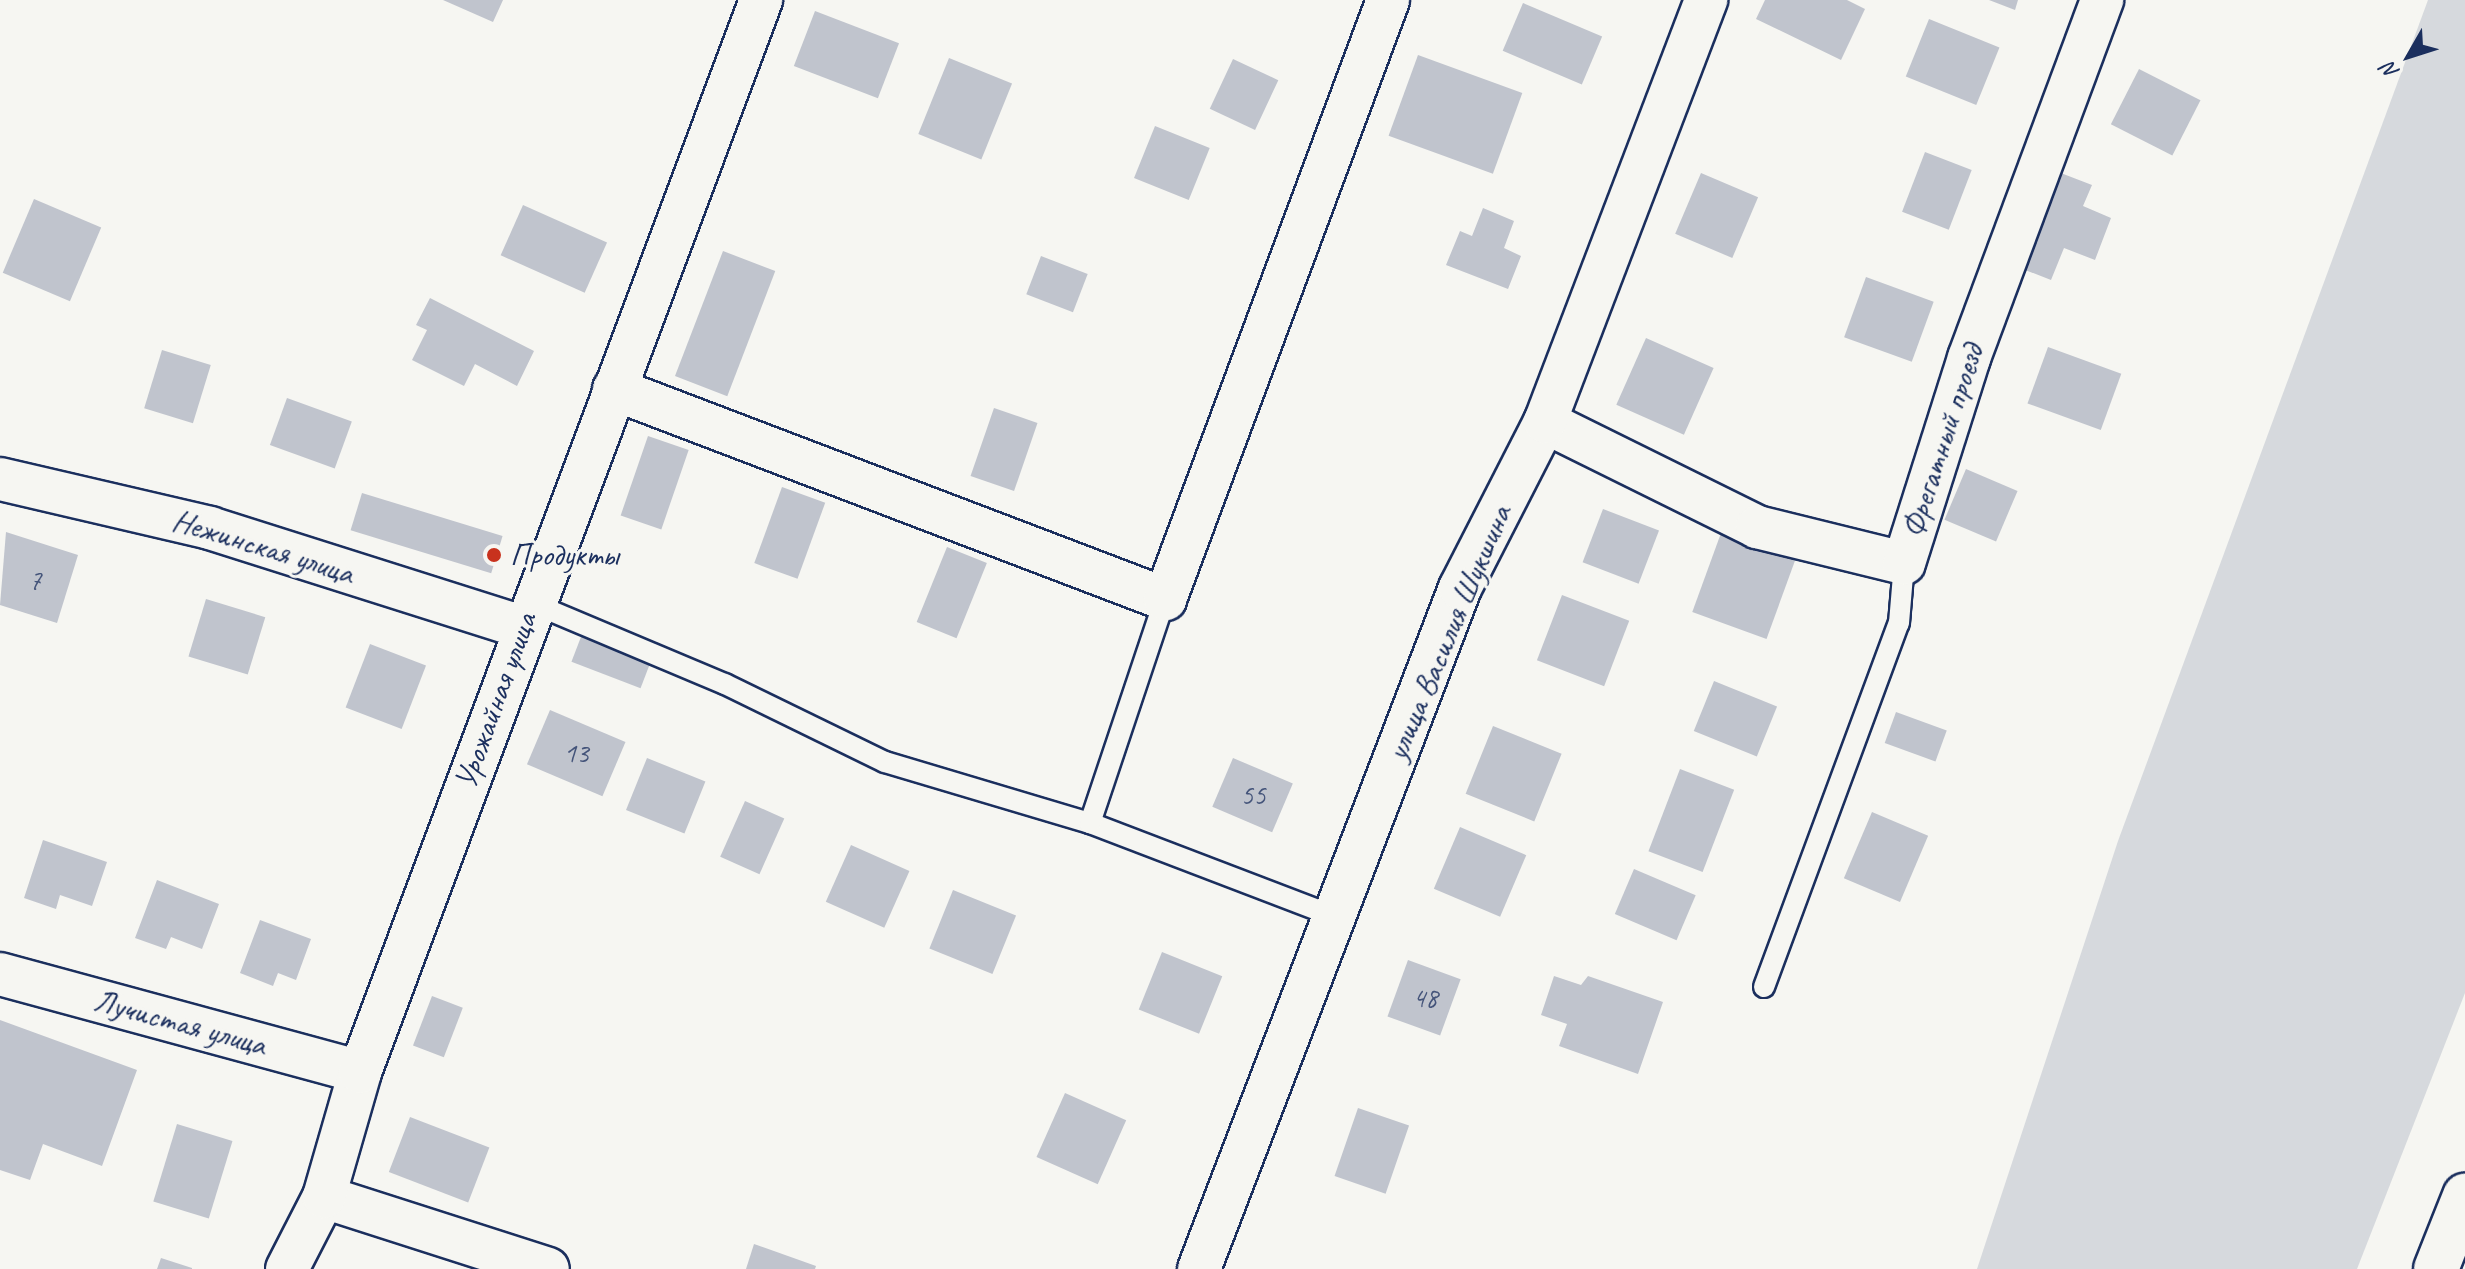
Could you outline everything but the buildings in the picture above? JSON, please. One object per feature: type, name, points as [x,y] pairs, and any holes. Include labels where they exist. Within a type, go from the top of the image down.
[{"type":"main road","points":[[2436,1269],[2465,1196]]},
{"type":"street","name":"Урожайная улица","points":[[287,1269],[324,1197],[360,1072],[528,615],[761,0]]},
{"type":"street","points":[[614,389],[1165,599],[1388,0]]},
{"type":"street","name":"улица Василия Шукшина","points":[[1199,1269],[1460,588],[1545,422],[1706,0]]},
{"type":"street","name":"Фрегатный проезд","points":[[1545,422],[1757,527],[1904,563],[1969,358],[2102,0]]},
{"type":"street","name":"Нежинская улица","points":[[0,479],[210,528],[528,615]]},
{"type":"street","name":"Лучистая улица","points":[[0,974],[360,1072]]},
{"type":"street","points":[[324,1197],[548,1269]]},
{"type":"lane","points":[[1764,987],[1899,623],[1904,563]]},
{"type":"lane","points":[[1090,823],[1165,599]]},
{"type":"lane","points":[[528,615],[725,684],[885,762],[1090,823],[1333,916]]},
{"type":"shaded area","points":[[2428,0],[2465,0],[2465,993],[2357,1269],[1977,1269],[2118,841]]},
{"type":"place","name":"Продукты","points":[[494,555]]}]
